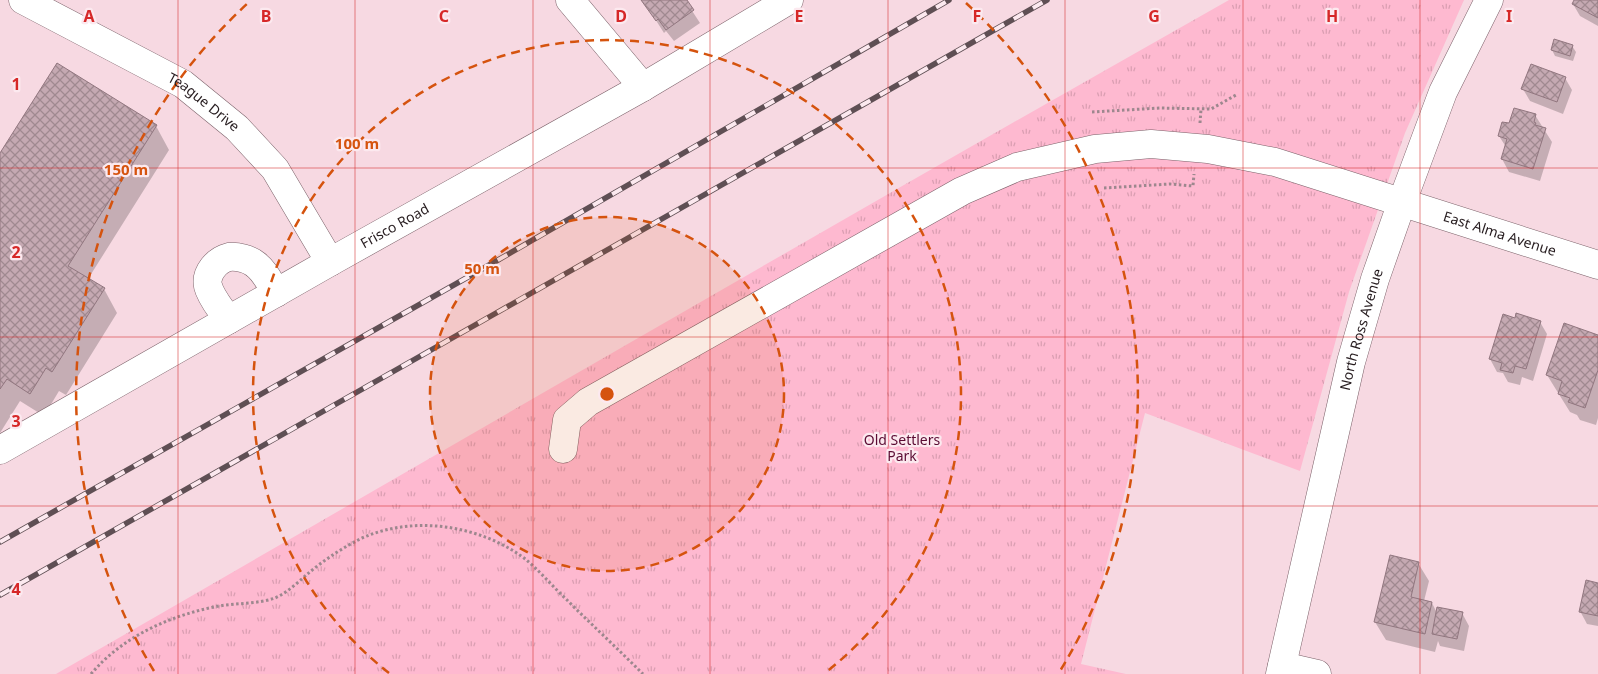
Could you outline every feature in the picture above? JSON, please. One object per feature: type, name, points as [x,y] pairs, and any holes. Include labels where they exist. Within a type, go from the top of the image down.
[{"type":"street","name":"Teague Drive","points":[[23,0],[183,84],[237,128],[275,169],[330,262]]},
{"type":"street","points":[[570,0],[643,86]]},
{"type":"street","name":"Frisco Road","points":[[0,450],[643,86],[788,0]]},
{"type":"street","name":"North Ross Avenue","points":[[1281,670],[1351,362],[1375,279],[1443,92],[1489,0]]},
{"type":"street","name":"East Alma Avenue","points":[[563,449],[568,420],[588,402],[962,191],[1017,166],[1095,149],[1151,144],[1197,148],[1275,162],[1598,265]]},
{"type":"street","points":[[228,320],[208,285],[209,272],[217,263],[230,257],[244,258],[255,264],[276,293]]},
{"type":"street","points":[[1281,670],[1317,674]]},
{"type":"path","points":[[1092,112],[1160,108],[1211,110],[1236,96]]},
{"type":"path","points":[[91,674],[123,645],[149,629],[180,615],[219,606],[275,598],[292,588],[338,551],[363,538],[390,529],[420,525],[452,528],[487,537],[525,559],[643,674]]},
{"type":"green space","name":"Old Settlers Park","points":[[1229,0],[1464,0],[1405,133],[1349,292],[1300,471],[1145,413],[1081,664],[1126,674],[56,674],[788,251]]},
{"type":"building","points":[[641,0],[687,0],[694,10],[666,30],[658,19],[656,21]]},
{"type":"building","points":[[1574,0],[1598,0],[1598,18],[1572,4]]},
{"type":"building","points":[[1554,39],[1573,45],[1570,56],[1551,50]]},
{"type":"building","points":[[57,63],[157,125],[68,266],[105,288],[52,372],[46,368],[30,394],[7,379],[0,389],[0,153]]},
{"type":"building","points":[[1531,64],[1566,77],[1557,102],[1521,89]]},
{"type":"building","points":[[1514,108],[1536,114],[1535,125],[1546,128],[1533,169],[1501,159],[1507,139],[1498,136],[1502,122],[1509,123]]},
{"type":"building","points":[[1516,313],[1541,321],[1526,369],[1515,366],[1513,373],[1500,370],[1502,363],[1489,359],[1503,314],[1515,318]]},
{"type":"building","points":[[1564,323],[1598,335],[1598,370],[1585,408],[1568,402],[1570,398],[1558,394],[1562,381],[1546,375]]},
{"type":"building","points":[[1390,555],[1419,562],[1411,597],[1432,602],[1425,634],[1374,622]]},
{"type":"building","points":[[1586,580],[1598,583],[1598,616],[1579,612]]},
{"type":"building","points":[[1437,607],[1463,612],[1457,639],[1432,634]]},
{"type":"railway","points":[[0,542],[498,260],[949,0]]},
{"type":"railway","points":[[0,595],[1047,0]]}]
